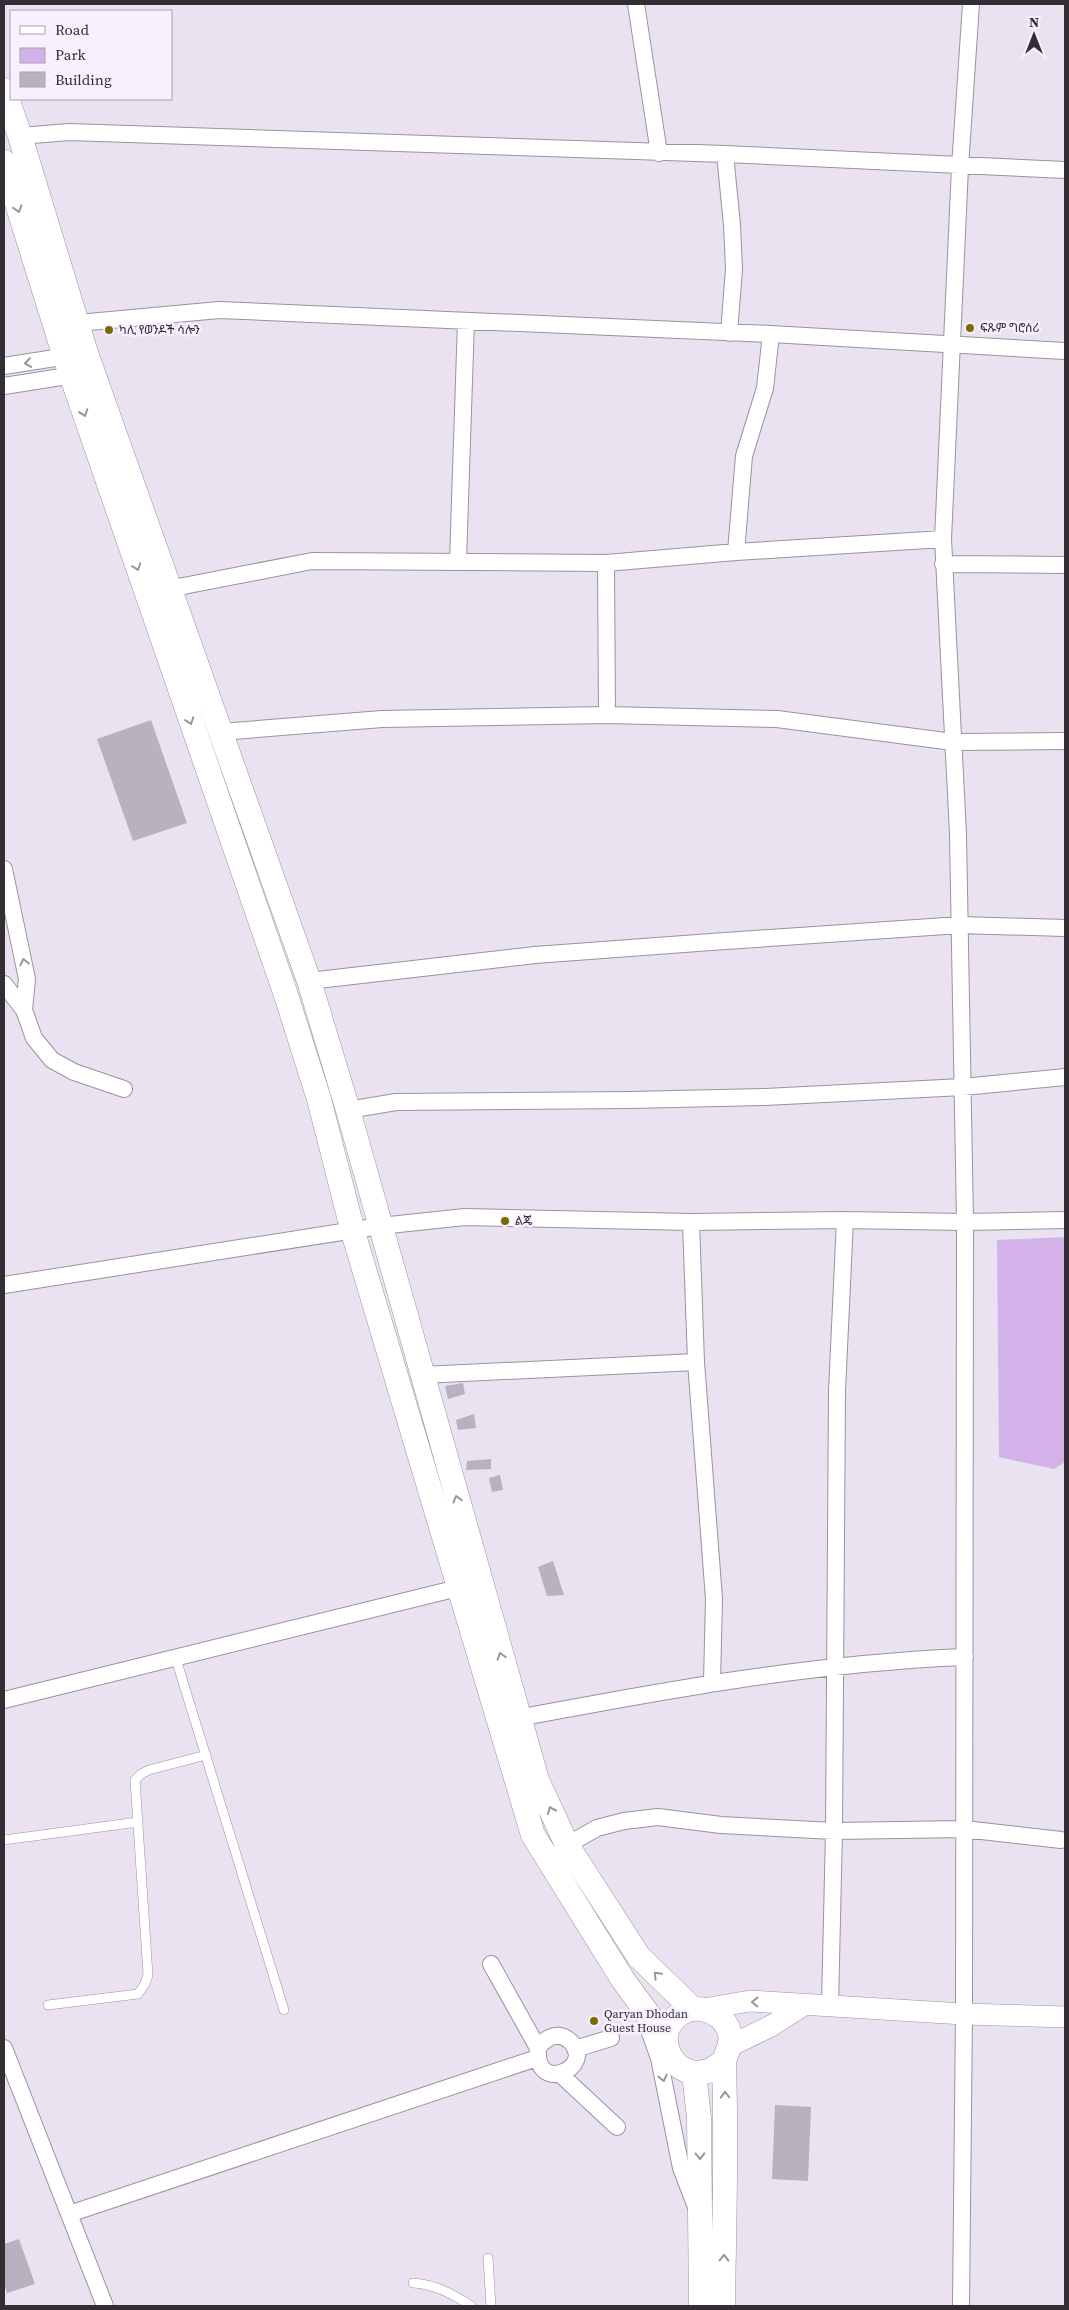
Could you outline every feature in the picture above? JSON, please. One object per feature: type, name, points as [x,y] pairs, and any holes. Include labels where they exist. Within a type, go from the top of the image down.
[{"type":"main road","points":[[4,90],[20,136],[66,325]]},
{"type":"main road","points":[[4,162],[66,325],[286,992],[319,1099],[353,1232],[533,1835],[637,1998],[665,2037]]},
{"type":"main road","points":[[79,364],[168,589],[309,981],[348,1110],[537,1780],[566,1845],[639,1957],[698,2009],[721,2018],[730,2036],[727,2053],[725,2113],[723,2306]]},
{"type":"main road","points":[[698,2009],[683,2012],[674,2018],[668,2027],[665,2037],[666,2047],[676,2065],[694,2073],[710,2070],[727,2053]]},
{"type":"main road","points":[[694,2073],[699,2118],[700,2306]]},
{"type":"street","points":[[636,4],[659,153]]},
{"type":"street","points":[[961,2306],[964,2014],[965,1222],[958,834],[943,538],[960,166],[971,4]]},
{"type":"street","points":[[20,136],[69,132],[725,154],[1065,170]]},
{"type":"street","points":[[725,154],[734,269],[729,333]]},
{"type":"street","points":[[66,325],[219,310],[771,334],[1065,350]]},
{"type":"street","points":[[458,561],[466,321]]},
{"type":"street","points":[[736,552],[744,456],[765,388],[771,334]]},
{"type":"street","points":[[4,366],[79,364]]},
{"type":"street","points":[[4,386],[79,364]]},
{"type":"street","points":[[168,589],[312,561],[606,563],[943,538]]},
{"type":"street","points":[[606,563],[607,715]]},
{"type":"street","points":[[944,564],[1065,565]]},
{"type":"street","points":[[221,732],[382,720],[607,715],[777,719],[953,742],[1065,741]]},
{"type":"street","points":[[4,869],[27,979],[24,1010]]},
{"type":"street","points":[[309,981],[535,955],[960,925],[1065,928]]},
{"type":"street","points":[[4,984],[24,1010],[34,1038],[52,1060],[74,1072],[124,1090]]},
{"type":"street","points":[[348,1110],[396,1102],[765,1097],[963,1087],[1065,1077]]},
{"type":"street","points":[[4,1285],[353,1232],[380,1226],[465,1217],[691,1222],[1065,1220]]},
{"type":"street","points":[[830,2006],[836,1665],[837,1391],[845,1220]]},
{"type":"street","points":[[691,1222],[696,1362],[714,1599],[712,1682]]},
{"type":"street","points":[[422,1375],[696,1362]]},
{"type":"street","points":[[4,1700],[458,1588]]},
{"type":"street","points":[[518,1718],[712,1682],[836,1665],[899,1659],[965,1657]]},
{"type":"street","points":[[566,1845],[597,1828],[624,1821],[658,1817],[721,1825],[834,1831],[964,1830],[1062,1840]]},
{"type":"street","points":[[69,2214],[538,2053],[544,2040],[553,2036],[564,2036],[572,2042],[575,2049],[575,2062],[569,2070],[560,2074],[550,2073],[541,2067],[538,2053],[491,1964]]},
{"type":"street","points":[[637,1998],[659,2058],[681,2168],[701,2221]]},
{"type":"street","points":[[698,2009],[750,2001],[964,2014],[1065,2017]]},
{"type":"street","points":[[727,2053],[804,2005]]},
{"type":"street","points":[[575,2049],[611,2038]]},
{"type":"street","points":[[4,2048],[105,2306]]},
{"type":"street","points":[[560,2074],[616,2128]]},
{"type":"lane","points":[[176,1659],[284,2010]]},
{"type":"lane","points":[[48,2005],[138,1994],[145,1984],[148,1975],[135,1780],[140,1774],[149,1770],[206,1755]]},
{"type":"lane","points":[[4,1840],[138,1822]]},
{"type":"lane","points":[[488,2258],[491,2306]]},
{"type":"lane","points":[[413,2283],[423,2283],[458,2296],[472,2306]]},
{"type":"green space","points":[[1065,1237],[1065,1462],[1054,1469],[999,1457],[997,1240]]},
{"type":"building","points":[[151,720],[187,823],[133,841],[97,739]]},
{"type":"building","points":[[463,1383],[465,1394],[448,1399],[445,1386]]},
{"type":"building","points":[[474,1414],[476,1428],[458,1430],[456,1420]]},
{"type":"building","points":[[491,1459],[491,1469],[466,1470],[467,1461]]},
{"type":"building","points":[[500,1475],[503,1490],[492,1492],[489,1478]]},
{"type":"building","points":[[553,1561],[564,1595],[547,1596],[538,1567]]},
{"type":"building","points":[[775,2105],[811,2107],[808,2181],[772,2179]]},
{"type":"building","points":[[19,2239],[35,2284],[7,2293],[4,2284],[4,2244]]},
{"type":"place","name":"ፍጹም ግሮሰሪ","points":[[970,328]]},
{"type":"place","name":"ካሊ የወንዶች ሳሎን","points":[[109,330]]},
{"type":"place","name":"ልጄ","points":[[505,1221]]},
{"type":"place","name":"Qaryan Dhodan Guest House","points":[[594,2021]]}]
